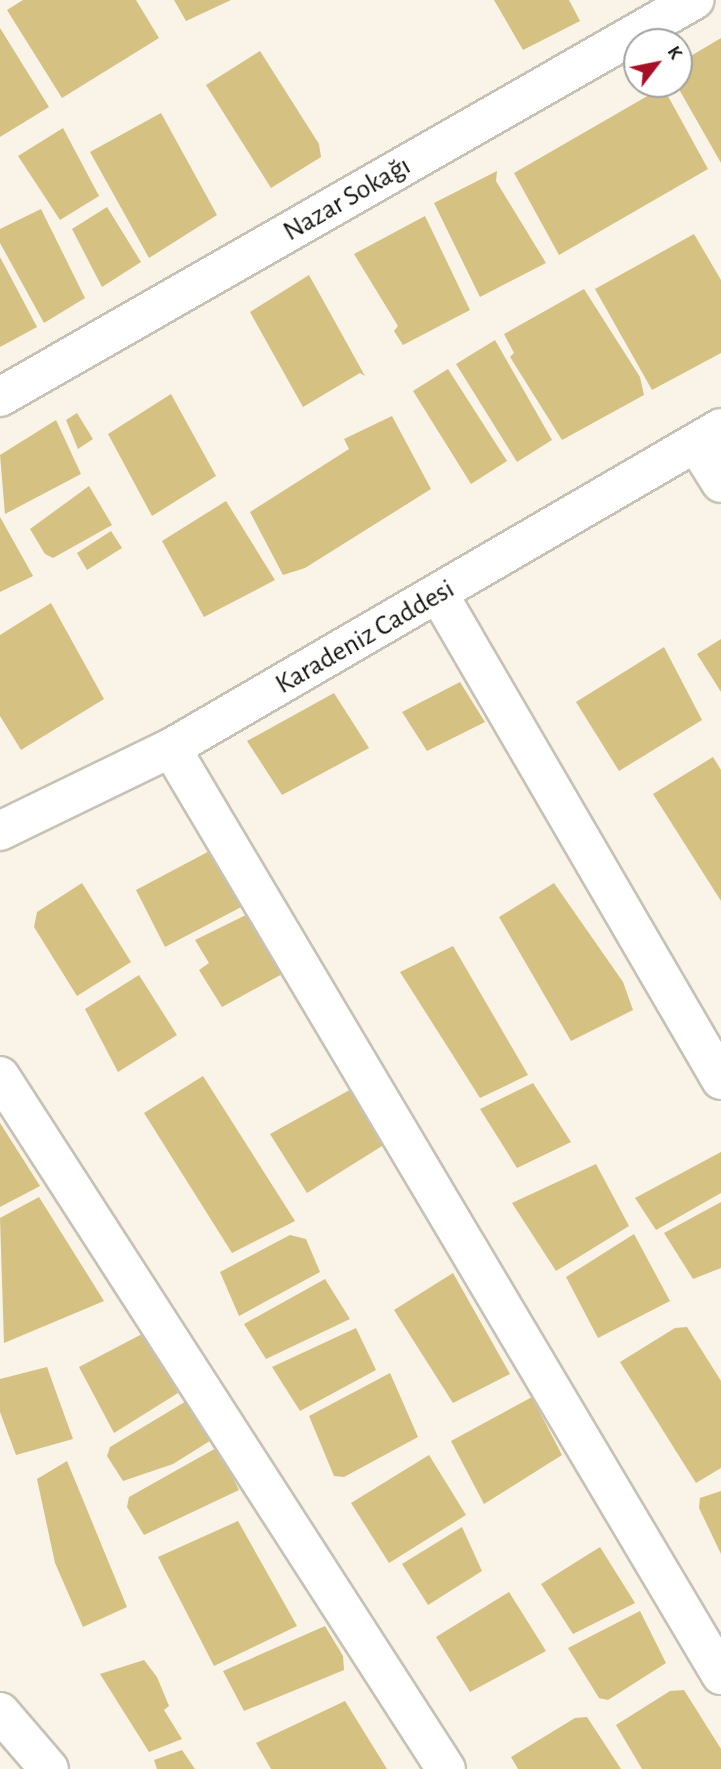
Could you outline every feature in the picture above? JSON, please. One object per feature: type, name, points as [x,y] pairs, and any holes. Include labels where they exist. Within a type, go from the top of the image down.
[{"type":"street","name":"Nazar Sokağı","points":[[0,397],[694,0]]},
{"type":"street","points":[[708,435],[721,483]]},
{"type":"street","name":"Karadeniz Caddesi","points":[[0,831],[171,748],[439,595],[708,435]]},
{"type":"street","points":[[439,595],[721,1080]]},
{"type":"street","points":[[171,748],[721,1675]]},
{"type":"street","points":[[0,1076],[446,1769]]},
{"type":"street","points":[[0,1712],[49,1769]]},
{"type":"building","points":[[23,0],[136,0],[159,38],[62,98],[7,10]]},
{"type":"building","points":[[174,0],[231,0],[186,21]]},
{"type":"building","points":[[494,0],[569,0],[580,21],[523,50]]},
{"type":"building","points":[[0,28],[49,107],[0,137]]},
{"type":"building","points":[[721,38],[721,163],[684,98],[693,98],[693,55]]},
{"type":"building","points":[[260,51],[319,144],[321,157],[271,188],[206,85]]},
{"type":"building","points":[[644,98],[669,98],[708,169],[559,255],[514,173]]},
{"type":"building","points":[[161,113],[217,215],[149,258],[90,152]]},
{"type":"building","points":[[63,128],[99,196],[60,220],[18,156]]},
{"type":"building","points":[[497,171],[496,181],[546,263],[480,297],[434,203]]},
{"type":"building","points":[[107,207],[141,262],[102,287],[72,229]]},
{"type":"building","points":[[41,209],[85,298],[44,323],[0,243],[0,229]]},
{"type":"building","points":[[425,216],[470,310],[403,345],[394,331],[398,326],[354,254]]},
{"type":"building","points":[[694,234],[721,280],[721,353],[652,390],[595,289]]},
{"type":"building","points":[[0,257],[37,327],[0,347]]},
{"type":"building","points":[[309,275],[365,376],[360,373],[303,407],[250,312]]},
{"type":"building","points":[[584,289],[640,377],[644,395],[562,440],[510,357],[514,353],[504,334]]},
{"type":"building","points":[[495,340],[552,440],[517,462],[456,364]]},
{"type":"building","points":[[448,369],[507,461],[471,484],[413,391]]},
{"type":"building","points":[[171,394],[216,476],[152,516],[108,434]]},
{"type":"building","points":[[77,413],[93,439],[78,449],[66,420]]},
{"type":"building","points":[[392,416],[431,489],[305,568],[283,575],[250,512],[349,449],[344,439]]},
{"type":"building","points":[[56,420],[81,474],[5,514],[0,455]]},
{"type":"building","points":[[89,486],[112,525],[53,558],[45,554],[30,529]]},
{"type":"building","points":[[226,501],[275,580],[204,617],[162,541]]},
{"type":"building","points":[[0,517],[33,576],[0,592]]},
{"type":"building","points":[[111,531],[122,548],[87,570],[77,553]]},
{"type":"building","points":[[51,603],[104,699],[21,750],[0,716],[0,635]]},
{"type":"building","points":[[721,639],[721,692],[697,654]]},
{"type":"building","points":[[664,647],[702,720],[619,771],[576,702]]},
{"type":"building","points":[[460,682],[485,722],[427,751],[402,712]]},
{"type":"building","points":[[334,693],[369,748],[282,795],[247,741]]},
{"type":"building","points":[[713,757],[721,770],[721,901],[653,794]]},
{"type":"building","points":[[217,847],[247,904],[165,947],[136,890]]},
{"type":"building","points":[[82,883],[131,962],[77,996],[34,927],[37,912]]},
{"type":"building","points":[[554,883],[623,982],[633,1010],[571,1041],[499,917]]},
{"type":"building","points":[[252,912],[284,973],[222,1007],[199,970],[209,963],[195,940]]},
{"type":"building","points":[[453,946],[528,1075],[480,1098],[400,972]]},
{"type":"building","points":[[139,975],[177,1035],[118,1072],[85,1009]]},
{"type":"building","points":[[203,1076],[295,1221],[232,1253],[144,1113]]},
{"type":"building","points":[[533,1083],[571,1142],[517,1168],[480,1109]]},
{"type":"building","points":[[355,1087],[390,1141],[307,1193],[270,1134]]},
{"type":"building","points":[[0,1123],[40,1186],[0,1207]]},
{"type":"building","points":[[721,1152],[721,1193],[656,1230],[635,1198]]},
{"type":"building","points":[[596,1164],[629,1226],[556,1271],[512,1203]]},
{"type":"building","points":[[39,1197],[104,1301],[4,1343],[0,1218]]},
{"type":"building","points":[[721,1202],[721,1268],[693,1279],[664,1233]]},
{"type":"building","points":[[634,1234],[670,1301],[598,1338],[566,1277]]},
{"type":"building","points":[[290,1235],[306,1239],[320,1272],[239,1316],[220,1272]]},
{"type":"building","points":[[453,1273],[510,1374],[453,1403],[394,1310]]},
{"type":"building","points":[[325,1279],[350,1319],[266,1359],[244,1324]]},
{"type":"building","points":[[687,1327],[721,1381],[721,1468],[696,1483],[620,1362],[675,1328]]},
{"type":"building","points":[[356,1328],[376,1370],[300,1411],[272,1367]]},
{"type":"building","points":[[146,1332],[178,1393],[114,1433],[79,1367]]},
{"type":"building","points":[[47,1367],[73,1439],[16,1455],[0,1412],[0,1379]]},
{"type":"building","points":[[390,1373],[418,1437],[344,1477],[334,1476],[309,1416]]},
{"type":"building","points":[[532,1397],[562,1455],[484,1504],[451,1441]]},
{"type":"building","points":[[188,1400],[213,1439],[173,1464],[123,1481],[107,1456],[110,1447]]},
{"type":"building","points":[[218,1447],[239,1490],[144,1535],[127,1507],[129,1497]]},
{"type":"building","points":[[429,1455],[466,1515],[389,1563],[351,1503]]},
{"type":"building","points":[[67,1461],[127,1607],[83,1627],[55,1563],[37,1479]]},
{"type":"building","points":[[721,1491],[721,1554],[699,1508],[700,1498]]},
{"type":"building","points":[[238,1521],[297,1626],[214,1666],[158,1557]]},
{"type":"building","points":[[462,1527],[482,1571],[428,1605],[402,1564]]},
{"type":"building","points":[[600,1547],[635,1603],[573,1634],[541,1584]]},
{"type":"building","points":[[509,1592],[546,1651],[470,1692],[436,1637]]},
{"type":"building","points":[[640,1611],[666,1663],[608,1700],[599,1698],[568,1648]]},
{"type":"building","points":[[325,1626],[343,1656],[344,1670],[244,1711],[223,1671]]},
{"type":"building","points":[[144,1660],[157,1677],[169,1706],[164,1710],[182,1739],[149,1752],[100,1674]]},
{"type":"building","points":[[684,1690],[721,1749],[721,1769],[642,1769],[616,1725],[670,1691]]},
{"type":"building","points":[[345,1701],[387,1769],[271,1769],[256,1743]]},
{"type":"building","points":[[587,1717],[621,1769],[518,1769],[511,1757],[575,1718]]},
{"type":"building","points":[[182,1750],[195,1769],[157,1769],[154,1760]]}]
